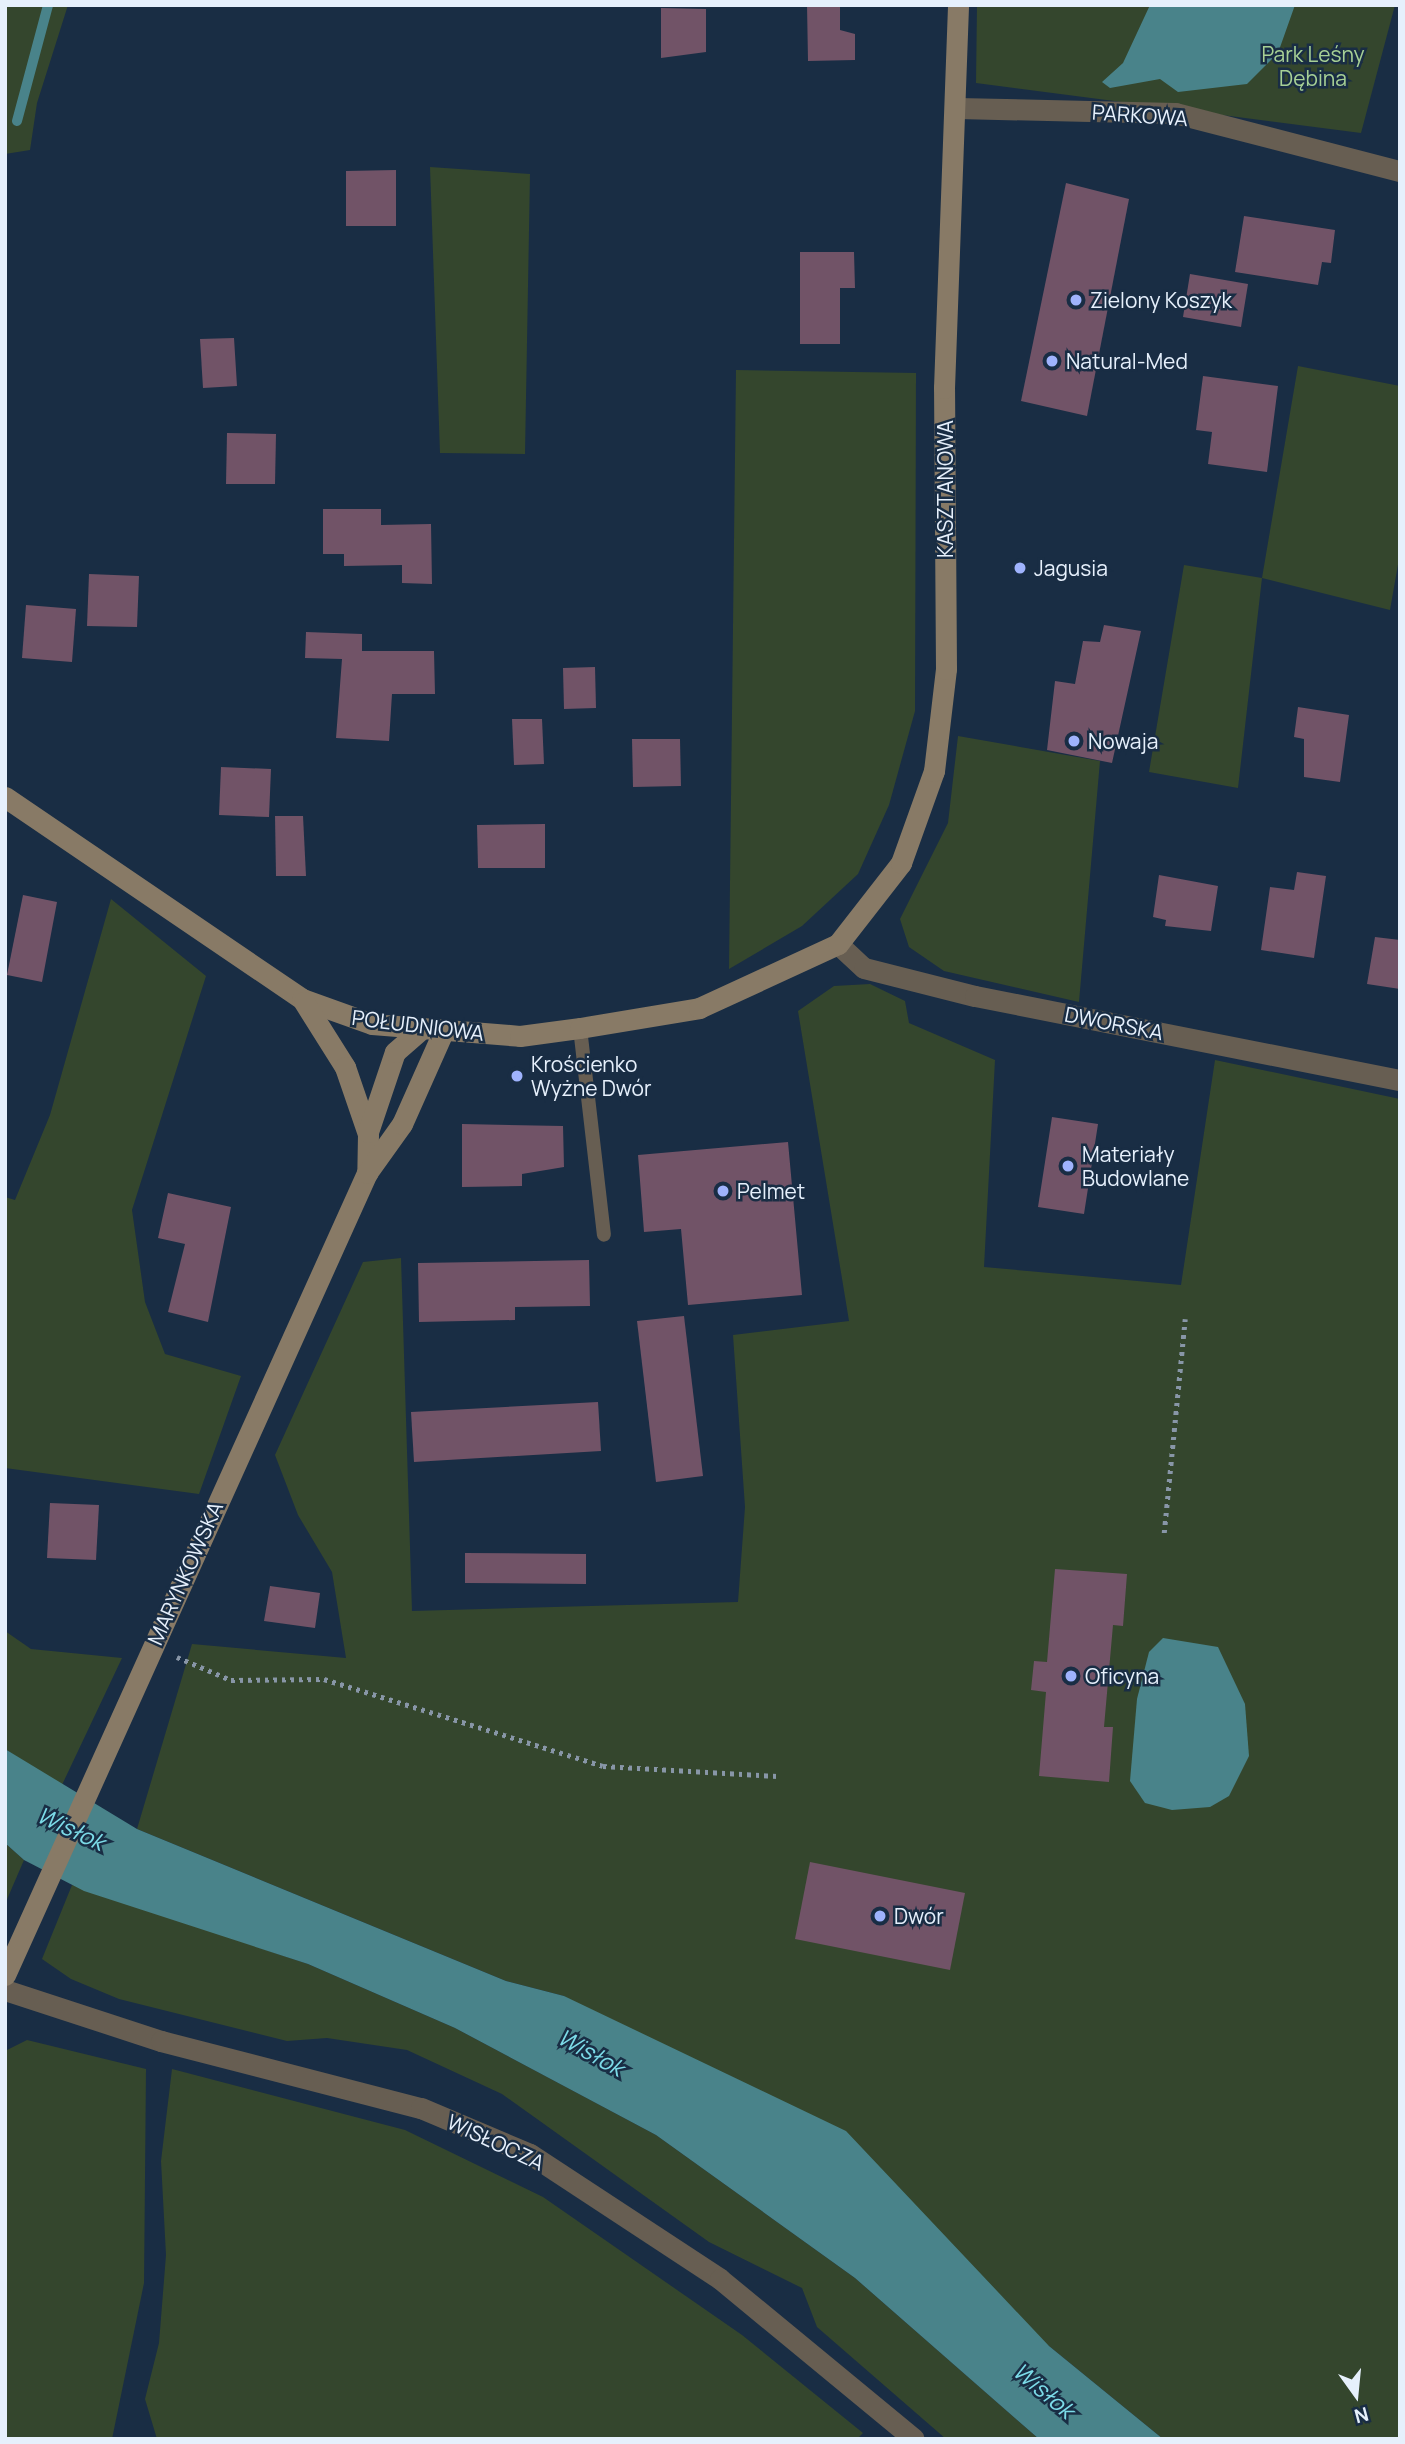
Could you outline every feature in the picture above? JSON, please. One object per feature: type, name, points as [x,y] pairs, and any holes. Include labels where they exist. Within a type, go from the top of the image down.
[{"type":"street","name":"KASZTANOWA","points":[[838,944],[901,863],[934,771],[946,669],[944,388],[957,108],[958,5]]},
{"type":"street","name":"PARKOWA","points":[[957,108],[1175,113],[1400,171]]},
{"type":"street","name":"POŁUDNIOWA","points":[[5,797],[302,999],[334,1014],[420,1030],[520,1036],[699,1007],[838,944]]},
{"type":"street","name":"DWORSKA","points":[[838,944],[864,968],[975,996],[1400,1080]]},
{"type":"street","name":"MARYNKOWSKA","points":[[302,999],[334,1043],[368,1134],[367,1173]]},
{"type":"street","points":[[368,1134],[395,1052],[420,1030]]},
{"type":"street","name":"MARYNKOWSKA","points":[[5,1975],[23,1941],[127,1710],[151,1646],[367,1173],[402,1124],[443,1032]]},
{"type":"street","name":"WISŁOCZA","points":[[5,1990],[161,2041],[421,2108],[530,2154],[720,2278],[914,2439]]},
{"type":"lane","points":[[580,1028],[604,1235]]},
{"type":"path","points":[[1164,1533],[1185,1319]]},
{"type":"path","points":[[151,1646],[231,1680],[324,1679],[603,1766],[778,1776]]},
{"type":"green space","points":[[5,5],[68,5],[37,103],[30,150],[5,154]]},
{"type":"green space","name":"Park Leśny Dębina","points":[[977,5],[1395,5],[1361,133],[976,83]]},
{"type":"green space","points":[[430,167],[530,174],[525,454],[440,453]]},
{"type":"green space","points":[[1298,366],[1400,386],[1400,553],[1390,610],[1262,578]]},
{"type":"green space","points":[[736,370],[916,373],[915,711],[889,805],[858,874],[802,926],[729,969]]},
{"type":"green space","points":[[1184,565],[1262,578],[1238,788],[1149,772]]},
{"type":"green space","points":[[958,736],[1100,761],[1079,1002],[944,971],[909,947],[900,919],[948,823]]},
{"type":"green space","points":[[111,899],[206,976],[132,1210],[145,1302],[165,1354],[241,1376],[199,1494],[5,1468],[5,1197],[15,1200],[50,1115]]},
{"type":"green space","points":[[870,984],[905,1001],[909,1023],[995,1060],[984,1267],[1181,1285],[1215,1060],[1400,1099],[1400,2439],[1163,2439],[1049,2346],[564,1996],[506,1981],[137,1829],[192,1644],[346,1658],[332,1572],[298,1515],[275,1455],[363,1262],[401,1258],[412,1611],[738,1602],[745,1507],[733,1335],[849,1321],[798,1011],[834,986]]},
{"type":"green space","points":[[5,1631],[31,1649],[122,1658],[61,1787],[5,1749]]},
{"type":"green space","points":[[5,1843],[24,1860],[5,1904]]},
{"type":"green space","points":[[72,1885],[308,1964],[455,2028],[656,2135],[855,2278],[1039,2439],[946,2439],[817,2327],[802,2288],[709,2242],[502,2094],[407,2050],[327,2038],[287,2041],[119,1999],[71,1979],[42,1959]]},
{"type":"green space","points":[[27,2040],[146,2069],[144,2283],[112,2439],[5,2439],[5,2051]]},
{"type":"green space","points":[[172,2069],[405,2130],[543,2197],[742,2335],[863,2433],[857,2439],[157,2439],[145,2399],[159,2343],[166,2255],[161,2161]]},
{"type":"water","points":[[1150,5],[1295,5],[1278,53],[1247,84],[1178,92],[1160,79],[1110,88],[1102,82],[1123,63]]},
{"type":"water","points":[[1163,1638],[1218,1647],[1245,1704],[1249,1756],[1229,1796],[1210,1807],[1172,1810],[1145,1803],[1130,1781],[1137,1699],[1149,1652]]},
{"type":"water","name":"Wisłok","points":[[5,1749],[137,1829],[506,1981],[564,1996],[846,2131],[1049,2346],[1163,2439],[1039,2439],[855,2278],[656,2135],[455,2028],[308,1964],[84,1891],[24,1860],[5,1843]]},
{"type":"building","points":[[807,5],[840,5],[840,30],[855,34],[855,60],[808,61]]},
{"type":"building","points":[[661,8],[706,9],[706,52],[661,58]]},
{"type":"building","points":[[396,170],[396,226],[346,226],[346,171]]},
{"type":"building","name":"Zielony Koszyk","points":[[1066,183],[1129,199],[1087,416],[1021,401]]},
{"type":"building","points":[[1244,216],[1335,230],[1331,263],[1322,262],[1318,285],[1235,272]]},
{"type":"building","points":[[800,252],[854,252],[855,288],[840,288],[840,344],[800,344]]},
{"type":"building","points":[[1190,274],[1248,284],[1241,327],[1183,317]]},
{"type":"building","points":[[234,338],[237,386],[203,388],[200,339]]},
{"type":"building","points":[[1203,376],[1278,386],[1267,472],[1208,464],[1212,432],[1196,430]]},
{"type":"building","points":[[227,433],[276,434],[275,484],[226,484]]},
{"type":"building","points":[[323,509],[381,509],[381,525],[431,524],[432,584],[402,583],[402,565],[344,566],[344,554],[323,554]]},
{"type":"building","points":[[89,574],[139,576],[137,627],[87,626]]},
{"type":"building","points":[[26,605],[76,609],[72,662],[22,658]]},
{"type":"building","points":[[1104,625],[1141,631],[1112,763],[1047,750],[1055,681],[1075,684],[1083,641],[1100,642]]},
{"type":"building","points":[[306,632],[362,634],[362,651],[434,651],[435,694],[392,694],[389,741],[336,738],[342,659],[305,658]]},
{"type":"building","points":[[595,667],[596,708],[564,709],[563,668]]},
{"type":"building","points":[[1298,707],[1349,715],[1340,782],[1304,777],[1304,739],[1294,737]]},
{"type":"building","points":[[512,719],[542,719],[544,764],[514,765]]},
{"type":"building","points":[[632,739],[680,739],[681,786],[633,787]]},
{"type":"building","points":[[221,767],[271,769],[269,817],[219,815]]},
{"type":"building","points":[[275,816],[303,816],[306,876],[276,876]]},
{"type":"building","points":[[545,824],[545,868],[478,868],[477,825]]},
{"type":"building","points":[[1297,872],[1326,876],[1314,958],[1261,950],[1270,887],[1294,890]]},
{"type":"building","points":[[1159,875],[1218,886],[1211,931],[1165,926],[1166,920],[1153,917]]},
{"type":"building","points":[[23,895],[57,902],[42,982],[7,975]]},
{"type":"building","points":[[1375,937],[1400,940],[1400,989],[1367,984]]},
{"type":"building","name":"Materiały Budowlane","points":[[1052,1117],[1098,1124],[1084,1214],[1038,1207]]},
{"type":"building","points":[[462,1124],[563,1126],[564,1167],[522,1174],[522,1186],[462,1187]]},
{"type":"building","points":[[788,1142],[802,1295],[688,1305],[681,1229],[644,1232],[638,1155]]},
{"type":"building","points":[[168,1193],[231,1207],[208,1322],[168,1312],[185,1244],[158,1238]]},
{"type":"building","points":[[589,1260],[590,1306],[515,1307],[515,1320],[419,1322],[418,1263]]},
{"type":"building","points":[[684,1316],[703,1476],[656,1482],[637,1321]]},
{"type":"building","points":[[598,1402],[601,1451],[414,1462],[411,1412]]},
{"type":"building","points":[[50,1503],[99,1505],[96,1560],[47,1558]]},
{"type":"building","points":[[465,1553],[586,1554],[586,1584],[465,1583]]},
{"type":"building","name":"Oficyna","points":[[1055,1569],[1127,1574],[1123,1626],[1113,1625],[1104,1727],[1113,1727],[1109,1782],[1039,1776],[1046,1692],[1031,1690],[1034,1661],[1047,1662]]},
{"type":"building","points":[[270,1586],[320,1593],[315,1628],[264,1621]]},
{"type":"building","name":"Dwór","points":[[810,1862],[965,1893],[950,1970],[795,1939]]},
{"type":"waterway","points":[[17,121],[48,5]]},
{"type":"place","name":"Zielony Koszyk","points":[[1076,300]]},
{"type":"place","name":"Natural-Med","points":[[1052,361]]},
{"type":"place","name":"Jagusia","points":[[1020,568]]},
{"type":"place","name":"Nowaja","points":[[1074,741]]},
{"type":"place","name":"Krościenko Wyżne Dwór","points":[[517,1076]]},
{"type":"place","name":"Materiały Budowlane","points":[[1068,1166]]},
{"type":"place","name":"Pelmet","points":[[723,1191]]},
{"type":"place","name":"Oficyna","points":[[1071,1676]]},
{"type":"place","name":"Dwór","points":[[880,1916]]}]
